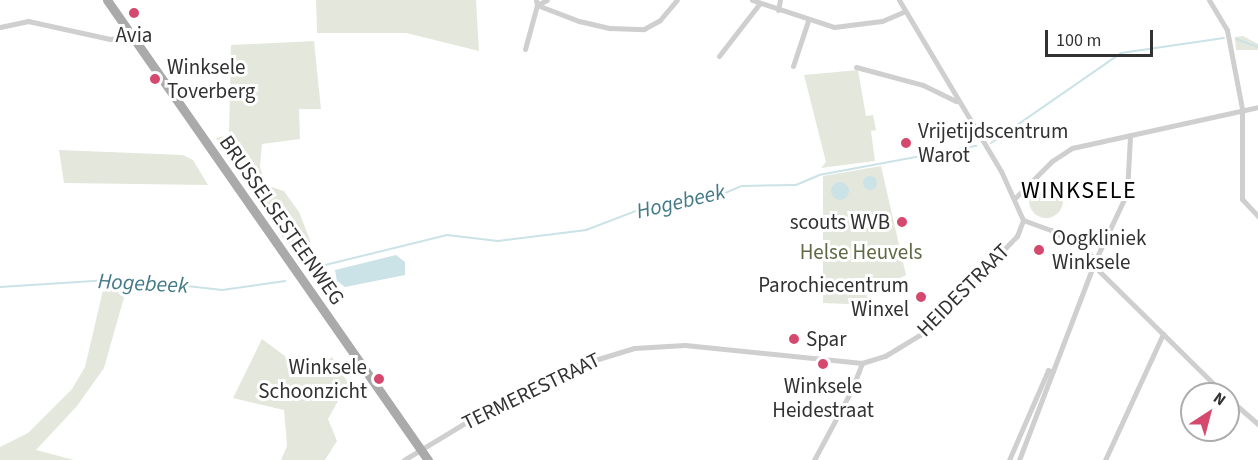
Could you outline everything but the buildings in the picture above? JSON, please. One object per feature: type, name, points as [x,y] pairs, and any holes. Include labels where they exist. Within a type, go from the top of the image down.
[{"type":"main road","name":"BRUSSELSESTEENWEG","points":[[106,0],[428,460]]},
{"type":"street","points":[[537,3],[547,0]]},
{"type":"street","points":[[537,3],[610,28],[644,29],[660,20],[677,0]]},
{"type":"street","points":[[752,0],[808,21],[842,27],[882,21],[906,11]]},
{"type":"street","points":[[778,10],[780,0]]},
{"type":"street","points":[[899,0],[1015,198],[1023,220],[1051,230],[1088,252],[1094,264],[1212,382]]},
{"type":"street","points":[[1209,0],[1227,30],[1242,109],[1242,199],[1258,216]]},
{"type":"street","points":[[525,50],[537,3]]},
{"type":"street","points":[[719,56],[760,3]]},
{"type":"street","points":[[0,27],[28,21],[110,39],[123,40],[132,36]]},
{"type":"street","points":[[793,66],[808,21]]},
{"type":"street","points":[[856,67],[923,85],[957,102]]},
{"type":"street","points":[[1015,198],[1072,148],[1258,107]]},
{"type":"street","points":[[1019,460],[1094,264],[1129,185],[1130,135]]},
{"type":"street","name":"HEIDESTRAAT","points":[[862,363],[885,356],[922,333],[1017,236],[1023,220]]},
{"type":"street","points":[[1105,460],[1163,334]]},
{"type":"street","name":"TERMERESTRAAT","points":[[404,460],[420,449],[572,367],[634,348],[685,345],[862,363]]},
{"type":"street","points":[[814,460],[852,389],[862,363]]},
{"type":"street","points":[[1009,460],[1048,370],[1053,372]]},
{"type":"street","points":[[1240,408],[1258,423]]},
{"type":"green space","points":[[316,0],[476,0],[479,51],[406,33],[317,33]]},
{"type":"green space","points":[[1243,36],[1258,44],[1258,50],[1236,50],[1235,37]]},
{"type":"green space","points":[[314,41],[321,109],[299,109],[300,139],[262,144],[260,167],[266,185],[284,191],[299,212],[310,240],[310,256],[301,265],[216,138],[229,135],[231,45]]},
{"type":"green space","points":[[858,70],[866,116],[873,115],[876,130],[871,131],[875,161],[821,168],[826,162],[804,75]]},
{"type":"green space","points":[[59,150],[183,155],[193,160],[208,185],[64,183]]},
{"type":"green space","name":"Helse Heuvels","points":[[881,166],[906,275],[867,295],[869,305],[823,303],[823,176]]},
{"type":"green space","points":[[1046,184],[1058,189],[1063,201],[1058,213],[1046,218],[1034,213],[1029,201],[1034,189]]},
{"type":"green space","points":[[104,286],[127,287],[104,368],[77,406],[36,450],[74,460],[0,460],[0,447],[28,433],[72,389],[85,367]]},
{"type":"green space","points":[[262,339],[309,374],[332,357],[348,383],[328,419],[337,441],[325,460],[281,460],[287,446],[284,410],[233,398]]},
{"type":"water","points":[[870,176],[875,178],[877,183],[875,188],[870,190],[865,188],[863,183],[865,178]]},
{"type":"water","points":[[840,182],[846,185],[849,191],[846,197],[840,200],[834,197],[831,191],[834,185]]},
{"type":"water","points":[[396,255],[405,262],[405,275],[345,287],[337,281],[335,270]]},
{"type":"waterway","name":"Hogebeek","points":[[991,143],[1121,53],[1224,38]]},
{"type":"waterway","name":"Hogebeek","points":[[1236,39],[1258,47]]},
{"type":"waterway","name":"Hogebeek","points":[[317,267],[447,235],[498,241],[586,230],[649,206],[669,206],[718,196],[742,186],[796,185],[819,175],[976,146]]},
{"type":"waterway","name":"Hogebeek","points":[[307,271],[313,269]]},
{"type":"waterway","name":"Hogebeek","points":[[0,287],[125,279],[222,290],[285,281]]},
{"type":"place","name":"Avia","points":[[134,13]]},
{"type":"place","name":"Winksele Toverberg","points":[[155,79]]},
{"type":"place","name":"Vrijetijdscentrum Warot","points":[[906,143]]},
{"type":"place","name":"scouts WVB","points":[[902,222]]},
{"type":"place","name":"Oogkliniek Winksele","points":[[1039,250]]},
{"type":"place","name":"Parochiecentrum Winxel","points":[[921,297]]},
{"type":"place","name":"Spar","points":[[794,339]]},
{"type":"place","name":"Winksele Heidestraat","points":[[823,364]]},
{"type":"place","name":"Winksele Schoonzicht","points":[[379,379]]},
{"type":"district","name":"WINKSELE","points":[[1079,191]]}]
